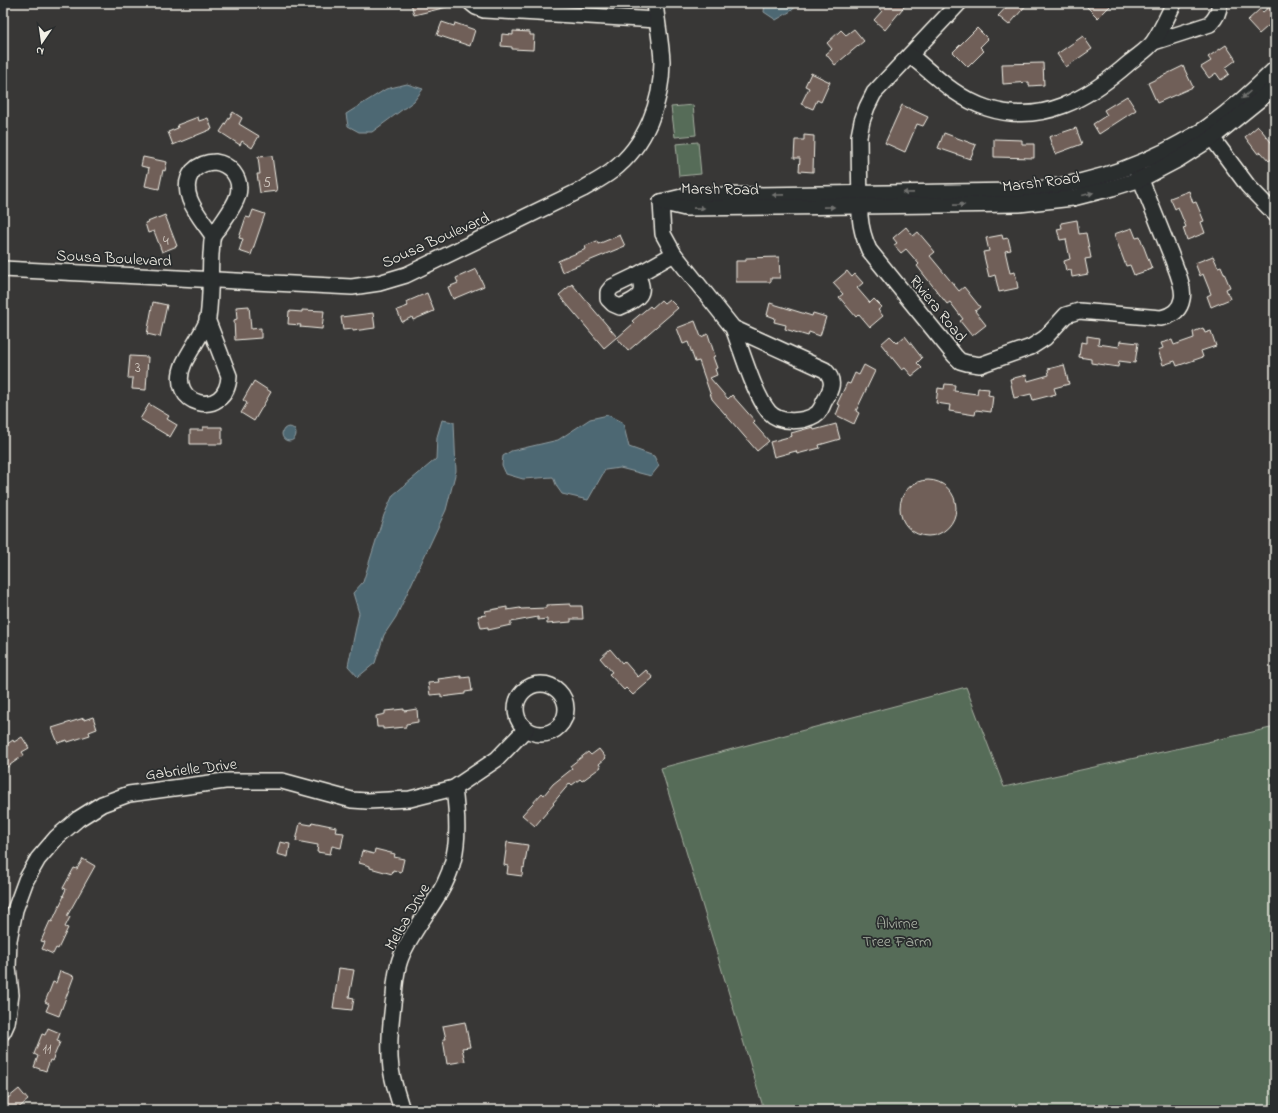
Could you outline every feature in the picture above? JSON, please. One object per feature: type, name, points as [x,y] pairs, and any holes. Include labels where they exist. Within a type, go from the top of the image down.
[{"type":"street","points":[[471,3],[484,10],[657,20]]},
{"type":"street","points":[[550,3],[564,14]]},
{"type":"street","name":"Sousa Boulevard","points":[[3,269],[352,287],[379,283],[406,275],[588,186],[612,171],[627,158],[640,142],[649,124],[656,106],[660,85],[662,62],[655,3]]},
{"type":"street","name":"Riviera Road","points":[[959,3],[874,93],[862,121],[859,136],[861,228],[863,238],[869,250],[960,361],[980,365],[1031,347],[1038,343],[1066,315],[1079,311],[1160,318],[1170,316],[1175,312],[1180,306],[1182,299],[1179,278],[1135,165]]},
{"type":"street","points":[[910,55],[954,92],[968,101],[1002,113],[1037,113],[1071,103],[1117,74],[1154,42],[1174,3]]},
{"type":"street","points":[[1154,42],[1210,24],[1215,19],[1218,12],[1219,3]]},
{"type":"street","name":"Marsh Road","points":[[674,254],[663,234],[661,202],[686,208],[860,200],[1045,189],[1108,174],[1135,165],[1173,147],[1209,134],[1275,69]]},
{"type":"street","name":"Marsh Road","points":[[860,200],[1019,204],[1073,198],[1141,179],[1179,159],[1209,134],[1275,87]]},
{"type":"street","points":[[1209,134],[1248,186],[1275,214]]},
{"type":"street","points":[[208,319],[184,362],[179,378],[180,385],[189,398],[204,404],[212,403],[220,399],[229,385],[229,376],[208,319],[210,280],[213,236],[236,202],[239,193],[237,176],[232,170],[217,162],[209,162],[194,170],[187,185],[191,202],[213,236]]},
{"type":"street","points":[[638,275],[674,254],[733,328],[757,392],[769,411],[778,418],[790,421],[809,417],[820,411],[832,388],[831,378],[825,370],[733,328]]},
{"type":"street","name":"Gabrielle Drive","points":[[3,1032],[7,1023],[11,995],[8,967],[9,940],[15,910],[26,880],[38,858],[56,837],[78,819],[102,804],[128,794],[225,780],[282,781],[352,800],[367,801],[410,799],[454,788],[497,759],[526,729]]},
{"type":"street","name":"Melba Drive","points":[[402,1110],[391,1070],[390,1055],[390,1026],[397,970],[401,956],[414,931],[438,896],[451,870],[457,843],[458,829],[454,788]]},
{"type":"green space","points":[[693,105],[696,135],[675,137],[671,107]]},
{"type":"green space","points":[[698,142],[701,174],[679,176],[676,144]]},
{"type":"green space","name":"Alvirne Tree Farm","points":[[966,687],[1004,787],[1275,727],[1275,1110],[764,1110],[661,768]]},
{"type":"water","points":[[765,3],[800,3],[791,11],[776,20],[764,12]]},
{"type":"water","points":[[407,84],[423,89],[414,101],[372,132],[359,132],[348,126],[346,114],[386,89]]},
{"type":"water","points":[[608,415],[623,423],[629,447],[654,456],[659,466],[651,476],[620,468],[605,470],[588,500],[562,494],[553,477],[523,479],[506,474],[502,465],[503,456],[511,451],[558,440],[590,419]]},
{"type":"water","points":[[442,420],[454,422],[456,471],[446,510],[396,617],[384,635],[375,663],[358,677],[348,666],[359,613],[353,593],[363,582],[384,515],[393,495],[436,459],[437,437]]},
{"type":"water","points":[[286,427],[292,427],[296,431],[296,437],[292,441],[286,441],[282,437],[282,431]]},
{"type":"building","points":[[411,3],[447,3],[447,7],[414,15]]},
{"type":"building","points":[[873,3],[907,3],[885,30],[874,20],[882,11]]},
{"type":"building","points":[[1010,3],[1028,3],[1009,25],[998,16]]},
{"type":"building","points":[[1083,3],[1113,3],[1098,18]]},
{"type":"building","points":[[1269,7],[1275,13],[1275,20],[1259,34],[1247,21],[1260,9],[1263,12]]},
{"type":"building","points":[[442,22],[454,26],[455,23],[475,30],[470,46],[437,35]]},
{"type":"building","points":[[977,28],[988,39],[980,47],[984,51],[968,67],[953,52]]},
{"type":"building","points":[[854,29],[864,41],[835,65],[826,54],[832,49],[827,43],[841,30],[846,35]]},
{"type":"building","points":[[513,31],[530,32],[530,35],[534,35],[533,50],[512,49],[512,47],[501,46],[502,34],[513,35]]},
{"type":"building","points":[[1083,36],[1092,49],[1066,67],[1057,54]]},
{"type":"building","points":[[1226,45],[1236,60],[1225,68],[1229,74],[1221,80],[1216,73],[1209,78],[1201,67],[1211,61],[1208,57]]},
{"type":"building","points":[[1043,63],[1044,85],[1029,86],[1029,82],[1003,84],[1002,64]]},
{"type":"building","points":[[1183,66],[1193,87],[1157,103],[1148,83]]},
{"type":"building","points":[[811,73],[830,82],[821,102],[817,100],[813,109],[801,104],[809,88],[805,86]]},
{"type":"building","points":[[1127,96],[1136,110],[1099,134],[1093,124],[1107,115],[1104,110]]},
{"type":"building","points":[[902,105],[928,117],[923,126],[917,124],[905,152],[885,143]]},
{"type":"building","points":[[233,112],[242,118],[239,124],[259,136],[252,148],[242,141],[240,145],[220,132]]},
{"type":"building","points":[[198,117],[199,121],[208,118],[212,129],[173,145],[168,132],[178,128],[177,125]]},
{"type":"building","points":[[1258,126],[1275,147],[1275,156],[1269,161],[1261,152],[1258,154],[1245,137]]},
{"type":"building","points":[[1076,128],[1082,144],[1055,154],[1049,137]]},
{"type":"building","points":[[944,133],[976,145],[970,159],[938,148]]},
{"type":"building","points":[[804,135],[814,136],[813,172],[799,171],[800,158],[794,158],[795,140],[804,140]]},
{"type":"building","points":[[994,139],[1022,140],[1022,144],[1034,144],[1034,158],[994,157]]},
{"type":"building","points":[[272,156],[277,191],[260,193],[257,174],[260,174],[258,157]]},
{"type":"building","points":[[143,157],[167,162],[165,171],[163,170],[159,189],[145,186],[149,168],[141,166]]},
{"type":"building","points":[[1189,191],[1193,203],[1196,202],[1204,221],[1201,222],[1205,233],[1187,240],[1183,228],[1186,227],[1178,207],[1175,209],[1170,198]]},
{"type":"building","points":[[253,210],[265,214],[251,255],[239,251],[243,239],[239,238],[246,217],[250,218]]},
{"type":"building","points":[[165,215],[177,246],[162,252],[154,231],[148,233],[145,223]]},
{"type":"building","points":[[1077,220],[1079,234],[1086,233],[1091,258],[1085,259],[1088,274],[1072,277],[1071,270],[1066,271],[1064,261],[1070,259],[1066,239],[1060,240],[1057,229],[1062,228],[1061,223]]},
{"type":"building","points":[[906,227],[913,236],[918,232],[935,252],[930,256],[959,291],[964,287],[980,307],[975,311],[986,325],[972,336],[960,321],[963,319],[950,302],[947,304],[917,266],[919,264],[906,249],[901,253],[894,245],[897,243],[893,238]]},
{"type":"building","points":[[1132,228],[1136,238],[1140,237],[1152,269],[1134,275],[1130,265],[1126,266],[1114,234]]},
{"type":"building","points":[[620,235],[625,246],[562,272],[558,261],[586,249],[585,246],[597,241],[598,244]]},
{"type":"building","points":[[1002,235],[1003,239],[1008,238],[1011,250],[1005,251],[1010,273],[1015,272],[1018,288],[999,292],[995,275],[989,277],[983,252],[989,251],[986,238]]},
{"type":"building","points":[[1213,256],[1218,267],[1221,266],[1230,287],[1226,289],[1230,299],[1211,307],[1207,296],[1211,294],[1203,274],[1200,276],[1195,263]]},
{"type":"building","points":[[779,257],[780,278],[771,278],[771,282],[736,282],[736,261],[746,261],[746,258]]},
{"type":"building","points":[[476,269],[484,286],[453,299],[448,287],[458,283],[456,278]]},
{"type":"building","points":[[847,271],[852,277],[855,274],[863,283],[857,288],[870,303],[874,299],[882,307],[878,310],[883,316],[870,327],[859,314],[856,317],[839,297],[843,294],[833,283]]},
{"type":"building","points":[[572,284],[617,337],[604,348],[559,295]]},
{"type":"building","points":[[427,293],[434,311],[413,320],[412,317],[402,322],[397,310],[408,306],[406,302]]},
{"type":"building","points":[[669,299],[678,308],[628,351],[617,338],[634,323],[632,321],[650,306],[652,308],[661,300],[664,303]]},
{"type":"building","points":[[153,302],[167,305],[160,337],[147,334]]},
{"type":"building","points":[[770,303],[812,316],[813,313],[826,317],[820,336],[809,332],[808,336],[785,329],[786,325],[774,322],[775,318],[767,315]]},
{"type":"building","points":[[249,306],[251,329],[261,328],[261,338],[235,340],[234,320],[237,319],[236,307]]},
{"type":"building","points":[[302,310],[324,311],[322,329],[300,327],[301,325],[288,324],[289,311],[302,312]]},
{"type":"building","points":[[373,313],[375,328],[353,331],[353,329],[343,330],[341,317]]},
{"type":"building","points":[[695,321],[701,337],[708,334],[715,356],[713,357],[717,368],[715,369],[717,375],[710,378],[728,399],[732,395],[755,421],[753,423],[769,441],[757,451],[712,399],[699,361],[695,362],[688,342],[683,344],[677,328]]},
{"type":"building","points":[[1203,328],[1205,333],[1211,331],[1216,346],[1201,351],[1203,357],[1177,366],[1175,361],[1163,365],[1158,350],[1163,348],[1161,343],[1172,340],[1174,345],[1194,338],[1193,332]]},
{"type":"building","points":[[890,336],[897,343],[905,336],[922,358],[917,363],[922,368],[912,376],[905,368],[902,370],[881,344]]},
{"type":"building","points":[[1087,336],[1099,338],[1098,344],[1119,347],[1120,341],[1138,343],[1135,363],[1119,361],[1118,367],[1091,363],[1091,359],[1079,357],[1081,342],[1087,343]]},
{"type":"building","points":[[130,356],[148,357],[146,390],[132,389],[133,378],[128,378]]},
{"type":"building","points":[[864,365],[875,371],[856,411],[859,413],[854,424],[836,415],[840,405],[837,404],[847,383],[850,384],[855,373],[859,375]]},
{"type":"building","points":[[1064,365],[1069,384],[1054,388],[1056,394],[1033,400],[1031,394],[1014,398],[1010,379],[1026,375],[1028,381],[1049,375],[1048,369]]},
{"type":"building","points":[[254,381],[271,392],[254,421],[241,413],[247,403],[243,400]]},
{"type":"building","points":[[945,384],[955,385],[954,391],[977,394],[978,388],[989,389],[988,395],[993,396],[991,412],[976,410],[975,415],[949,411],[950,405],[936,403],[938,388],[944,389]]},
{"type":"building","points":[[149,404],[169,416],[167,419],[177,425],[170,437],[140,419]]},
{"type":"building","points":[[836,424],[840,439],[819,445],[820,448],[797,454],[796,451],[774,457],[770,442],[792,436],[791,433],[813,427],[814,430]]},
{"type":"building","points":[[203,427],[222,427],[222,444],[190,444],[190,430],[203,430]]},
{"type":"building","points":[[928,480],[939,482],[948,488],[954,497],[956,508],[954,519],[948,528],[939,534],[928,536],[917,534],[908,528],[902,519],[900,508],[902,497],[908,488],[917,482]]},
{"type":"building","points":[[570,604],[570,606],[582,606],[583,619],[571,619],[571,622],[547,624],[547,619],[538,620],[538,617],[511,622],[511,625],[488,630],[488,627],[481,628],[478,616],[486,615],[485,611],[507,607],[507,610],[520,608],[546,608],[546,605]]},
{"type":"building","points":[[610,649],[622,663],[624,661],[638,677],[646,670],[653,678],[633,695],[626,688],[624,690],[609,674],[612,672],[600,658]]},
{"type":"building","points":[[461,676],[461,678],[470,677],[472,691],[465,692],[465,694],[441,697],[441,694],[430,695],[428,683],[439,682],[438,679]]},
{"type":"building","points":[[404,709],[404,711],[417,709],[418,722],[406,724],[406,727],[383,729],[383,727],[377,727],[376,716],[385,714],[385,711]]},
{"type":"building","points":[[93,717],[97,729],[89,732],[90,735],[68,742],[67,740],[58,743],[52,728],[84,718],[84,720]]},
{"type":"building","points":[[22,737],[29,748],[22,752],[24,755],[3,770],[3,747],[13,740],[14,742]]},
{"type":"building","points":[[599,749],[606,758],[599,764],[601,767],[582,781],[580,779],[572,785],[570,783],[535,826],[522,815],[542,793],[544,795],[553,784],[572,769],[570,766],[588,752],[591,755]]},
{"type":"building","points":[[312,822],[336,827],[335,832],[344,833],[341,848],[332,846],[330,854],[317,852],[318,845],[296,841],[300,823],[311,825]]},
{"type":"building","points":[[280,842],[290,844],[288,857],[277,854]]},
{"type":"building","points":[[507,842],[528,845],[522,876],[507,874],[508,866],[504,865]]},
{"type":"building","points":[[375,849],[395,854],[394,857],[404,859],[401,872],[393,870],[392,874],[370,868],[370,866],[359,863],[362,851],[374,854]]},
{"type":"building","points":[[83,859],[95,866],[67,916],[70,917],[65,927],[68,928],[58,949],[56,948],[53,954],[42,949],[45,942],[41,941],[64,896],[66,889],[63,888],[74,868],[77,869]]},
{"type":"building","points":[[339,968],[354,970],[349,997],[354,998],[352,1010],[333,1008]]},
{"type":"building","points":[[60,971],[74,976],[59,1016],[46,1011],[49,1004],[45,1002],[53,982],[56,983]]},
{"type":"building","points":[[465,1022],[470,1047],[462,1048],[465,1061],[447,1064],[443,1039],[446,1039],[443,1026]]},
{"type":"building","points":[[48,1028],[60,1033],[57,1041],[60,1042],[46,1071],[34,1067],[38,1056],[34,1054],[42,1034],[45,1035]]},
{"type":"building","points":[[19,1089],[28,1100],[16,1110],[3,1110],[3,1092],[8,1098]]}]
